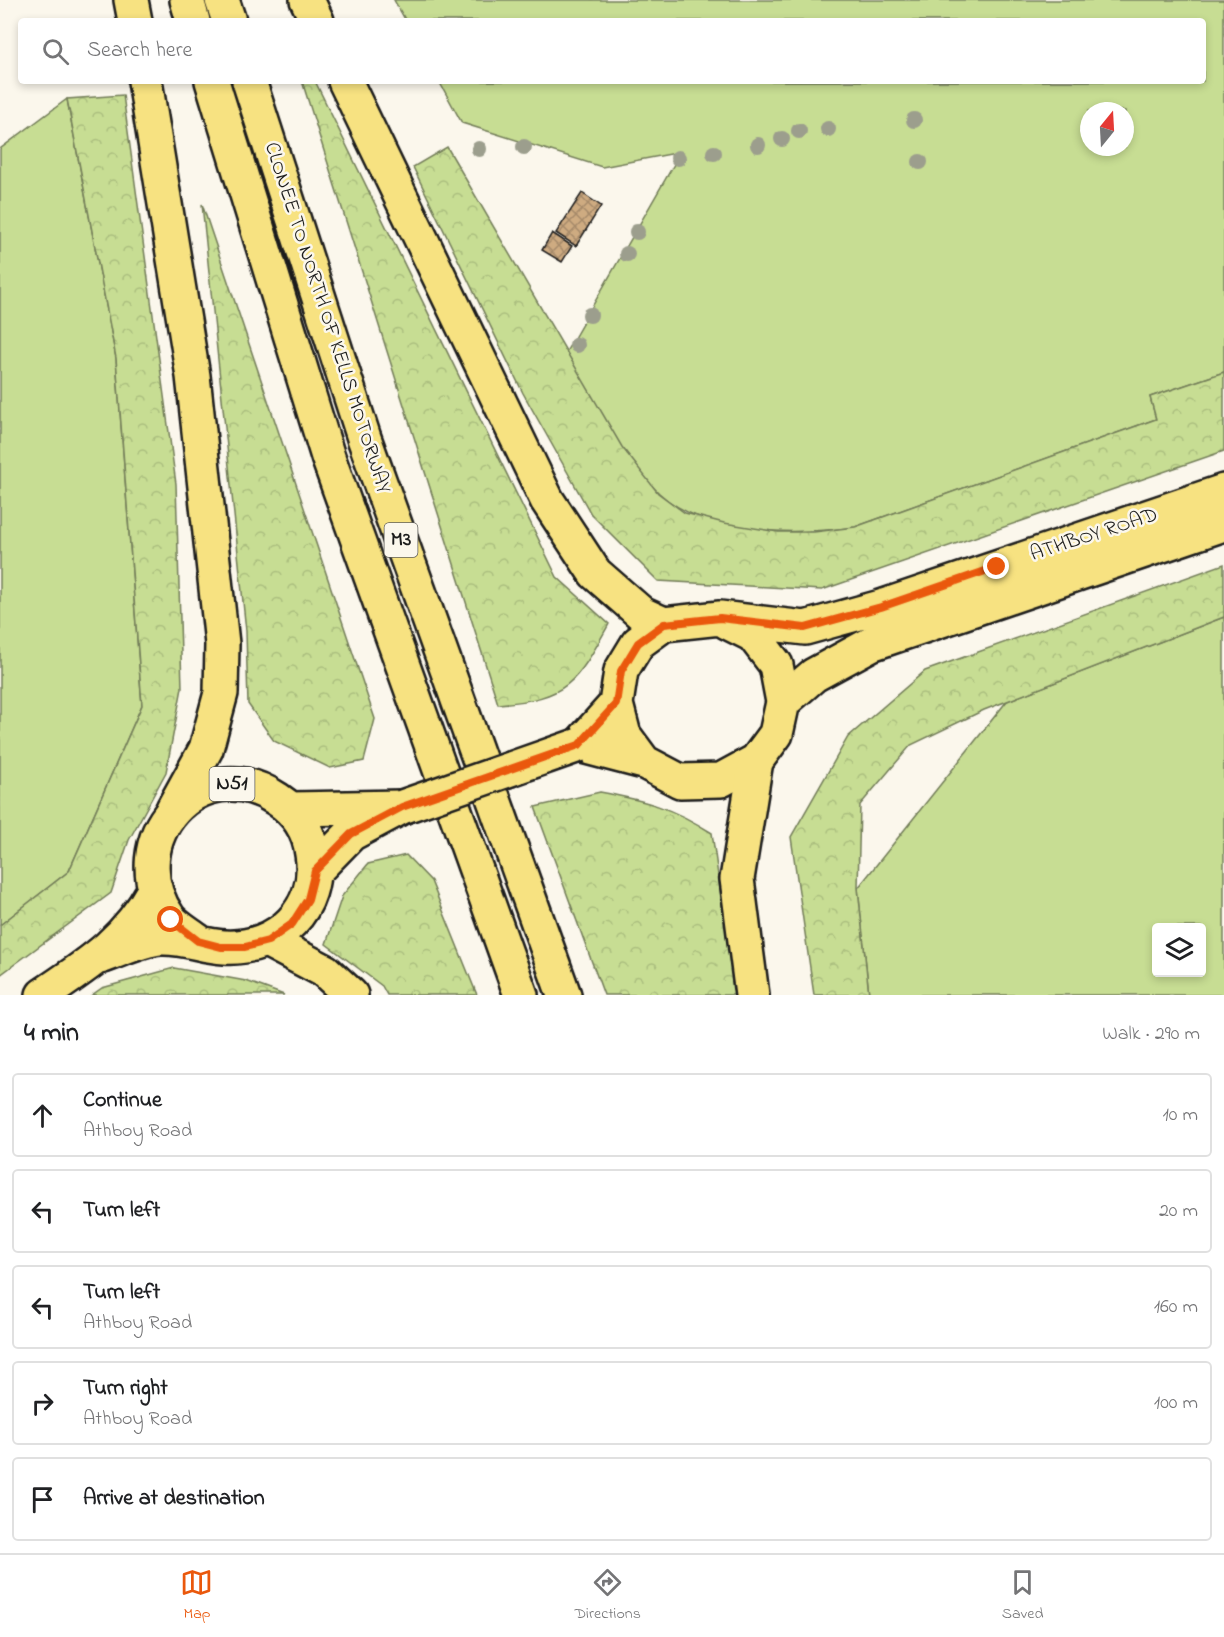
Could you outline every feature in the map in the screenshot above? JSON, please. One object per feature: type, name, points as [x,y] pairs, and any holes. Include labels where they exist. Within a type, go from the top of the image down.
[{"type":"main road","points":[[131,0],[134,18]]},
{"type":"main road","points":[[187,0],[192,18]]},
{"type":"main road","points":[[222,0],[228,18]]},
{"type":"main road","points":[[307,0],[315,18]]},
{"type":"main road","points":[[145,84],[193,376],[222,644],[221,693],[206,749],[173,809]]},
{"type":"main road","name":"CLONEE TO NORTH OF KELLS MOTORWAY","points":[[213,84],[328,457],[431,738],[521,995]]},
{"type":"main road","name":"CLONEE TO NORTH OF KELLS MOTORWAY","points":[[250,84],[364,438],[564,995]]},
{"type":"main road","points":[[346,84],[547,500],[595,573],[642,614],[664,624],[638,643],[621,671],[616,704],[624,735],[644,762]]},
{"type":"main road","name":"ATHBOY ROAD","points":[[664,624],[720,618],[805,628],[881,607],[1224,491]]},
{"type":"main road","name":"ATHBOY ROAD","points":[[783,702],[814,675],[871,644],[1224,524]]},
{"type":"main road","points":[[579,745],[644,762],[680,781],[721,780],[756,760],[776,734],[783,702],[776,665],[753,635],[720,618]]},
{"type":"main road","name":"N51","points":[[315,871],[351,834],[402,807],[579,745],[616,704]]},
{"type":"main road","points":[[752,995],[737,879],[756,760]]},
{"type":"main road","name":"N51","points":[[100,957],[159,938],[198,941],[221,947],[245,947],[268,941],[292,924],[308,899],[315,871],[310,837],[292,808],[264,790],[232,784],[200,791],[173,809],[157,834],[150,862],[154,890],[171,920],[198,941]]},
{"type":"main road","name":"N51","points":[[292,808],[402,807]]},
{"type":"main road","name":"N51","points":[[42,995],[100,957],[137,920],[154,890]]},
{"type":"main road","points":[[268,941],[325,971],[351,995]]},
{"type":"green space","points":[[394,0],[1224,0],[1224,372],[1150,397],[1156,419],[855,527],[779,531],[726,525],[701,518],[678,507],[659,493],[645,478],[608,426],[566,352],[681,152],[602,167],[462,123],[441,84],[1206,84],[1206,18],[404,18]]},
{"type":"green space","points":[[303,84],[316,84],[557,577],[609,624],[588,660],[568,684],[540,698],[498,704]]},
{"type":"green space","points":[[123,95],[176,484],[182,688],[166,772],[129,840],[111,893],[0,975],[0,925],[69,871],[142,705],[116,358],[67,99]]},
{"type":"green space","points":[[67,99],[116,358],[142,705],[69,871],[0,925],[0,149]]},
{"type":"green space","points":[[447,147],[622,447],[658,493],[685,513],[724,523],[778,532],[814,532],[855,527],[1156,419],[1150,397],[1224,372],[1224,451],[822,590],[658,581],[591,514],[523,393],[413,167]]},
{"type":"green space","points":[[202,204],[375,719],[364,761],[330,768],[274,741],[248,704],[246,631]]},
{"type":"green space","points":[[1224,564],[1224,617],[984,710],[911,745],[860,805],[858,888],[869,995],[814,995],[791,837],[848,737],[925,671]]},
{"type":"green space","points":[[1224,617],[1224,995],[869,995],[858,888],[1007,701]]},
{"type":"green space","points":[[600,792],[658,806],[712,833],[735,995],[604,995],[535,807]]},
{"type":"green space","points":[[406,855],[431,881],[477,995],[387,995],[382,986],[326,944],[342,896],[368,864]]},
{"type":"green space","points":[[174,968],[246,981],[284,995],[92,995],[102,988]]},
{"type":"building","points":[[582,193],[601,206],[576,246],[556,233]]},
{"type":"building","points":[[552,233],[572,246],[562,262],[542,250]]},
{"type":"route","points":[[171,920],[198,941],[221,947],[245,947],[268,941],[292,924],[308,899],[315,871],[351,834],[402,807],[579,745],[616,704],[621,671],[638,643],[664,624],[720,618],[805,628],[881,607],[997,567]]}]
